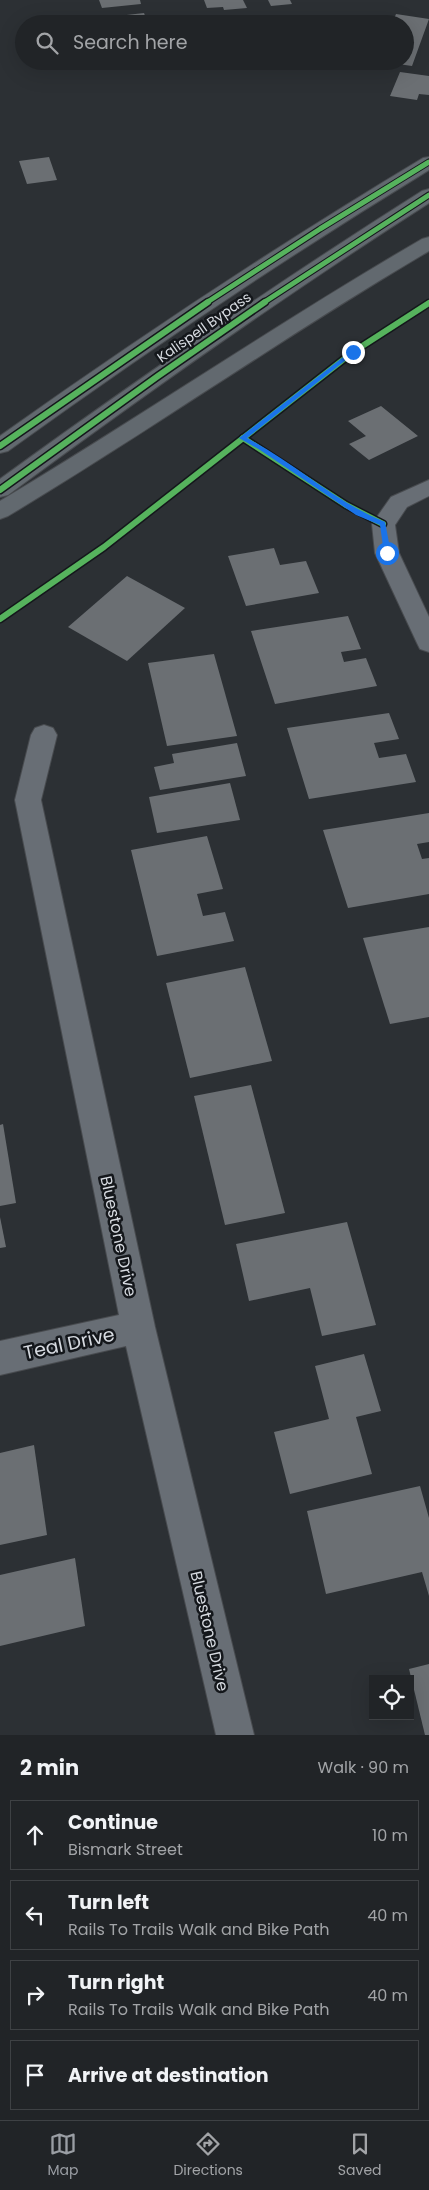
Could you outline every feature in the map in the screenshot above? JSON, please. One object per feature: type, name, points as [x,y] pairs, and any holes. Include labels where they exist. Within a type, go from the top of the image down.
[{"type":"highway","name":"Kalispell Bypass","points":[[0,446],[146,343],[250,274],[429,162]]},
{"type":"highway","name":"Kalispell Bypass","points":[[0,490],[141,386],[240,317],[429,195]]},
{"type":"highway","points":[[0,511],[300,321],[429,243]]},
{"type":"street","points":[[429,487],[400,502],[383,524],[387,553],[429,643]]},
{"type":"street","name":"Bluestone Drive","points":[[44,735],[28,800],[138,1327],[235,1735]]},
{"type":"street","name":"Teal Drive","points":[[0,1358],[138,1327]]},
{"type":"building","points":[[99,0],[140,0],[141,4],[102,8]]},
{"type":"building","points":[[204,0],[243,0],[247,8],[224,10],[223,7],[207,8]]},
{"type":"building","points":[[268,0],[290,0],[292,4],[271,6]]},
{"type":"building","points":[[144,13],[145,15],[127,15]]},
{"type":"building","points":[[414,17],[429,19],[414,60]]},
{"type":"building","points":[[400,72],[429,76],[429,95],[419,94],[417,100],[390,96]]},
{"type":"building","points":[[49,157],[57,180],[27,184],[19,161]]},
{"type":"building","points":[[381,406],[418,436],[369,460],[349,444],[366,436],[348,421]]},
{"type":"building","points":[[274,548],[280,565],[306,561],[319,593],[246,606],[228,556]]},
{"type":"building","points":[[127,576],[185,608],[127,661],[68,627]]},
{"type":"building","points":[[348,616],[361,649],[341,652],[344,662],[366,658],[377,686],[275,704],[251,631]]},
{"type":"building","points":[[214,654],[237,736],[167,746],[148,663]]},
{"type":"building","points":[[389,713],[399,739],[374,743],[379,758],[406,754],[416,782],[309,799],[287,728]]},
{"type":"building","points":[[237,743],[246,776],[160,790],[154,767],[174,763],[172,754]]},
{"type":"building","points":[[230,783],[240,820],[157,833],[149,797]]},
{"type":"building","points":[[429,813],[429,842],[417,844],[422,859],[429,858],[429,894],[348,908],[323,830]]},
{"type":"building","points":[[207,836],[223,889],[197,894],[203,916],[225,912],[234,941],[157,956],[131,850]]},
{"type":"building","points":[[429,927],[429,1017],[390,1024],[363,938]]},
{"type":"building","points":[[245,967],[272,1061],[190,1078],[166,983]]},
{"type":"building","points":[[251,1085],[285,1213],[225,1225],[194,1096]]},
{"type":"building","points":[[3,1124],[16,1203],[0,1206],[0,1125]]},
{"type":"building","points":[[0,1217],[6,1247],[0,1248]]},
{"type":"building","points":[[347,1222],[376,1325],[322,1336],[310,1288],[249,1301],[236,1244]]},
{"type":"building","points":[[364,1354],[381,1411],[356,1417],[372,1474],[290,1494],[274,1432],[329,1419],[315,1366]]},
{"type":"building","points":[[34,1445],[47,1535],[0,1545],[0,1453]]},
{"type":"building","points":[[420,1486],[429,1518],[429,1596],[422,1572],[326,1594],[307,1511]]},
{"type":"building","points":[[75,1558],[85,1626],[0,1646],[0,1575]]},
{"type":"building","points":[[429,1664],[429,1735],[425,1735],[414,1690],[414,1675],[410,1675],[409,1669]]},
{"type":"cycle path","points":[[0,446],[212,300],[320,229],[429,162]]},
{"type":"cycle path","points":[[0,490],[212,338],[319,265],[429,195]]},
{"type":"cycle path","points":[[0,619],[104,547],[353,352],[429,303]]},
{"type":"cycle path","points":[[243,438],[346,505],[383,524]]},
{"type":"route","points":[[353,352],[242,438],[263,448],[359,514],[383,524],[387,553]]}]
